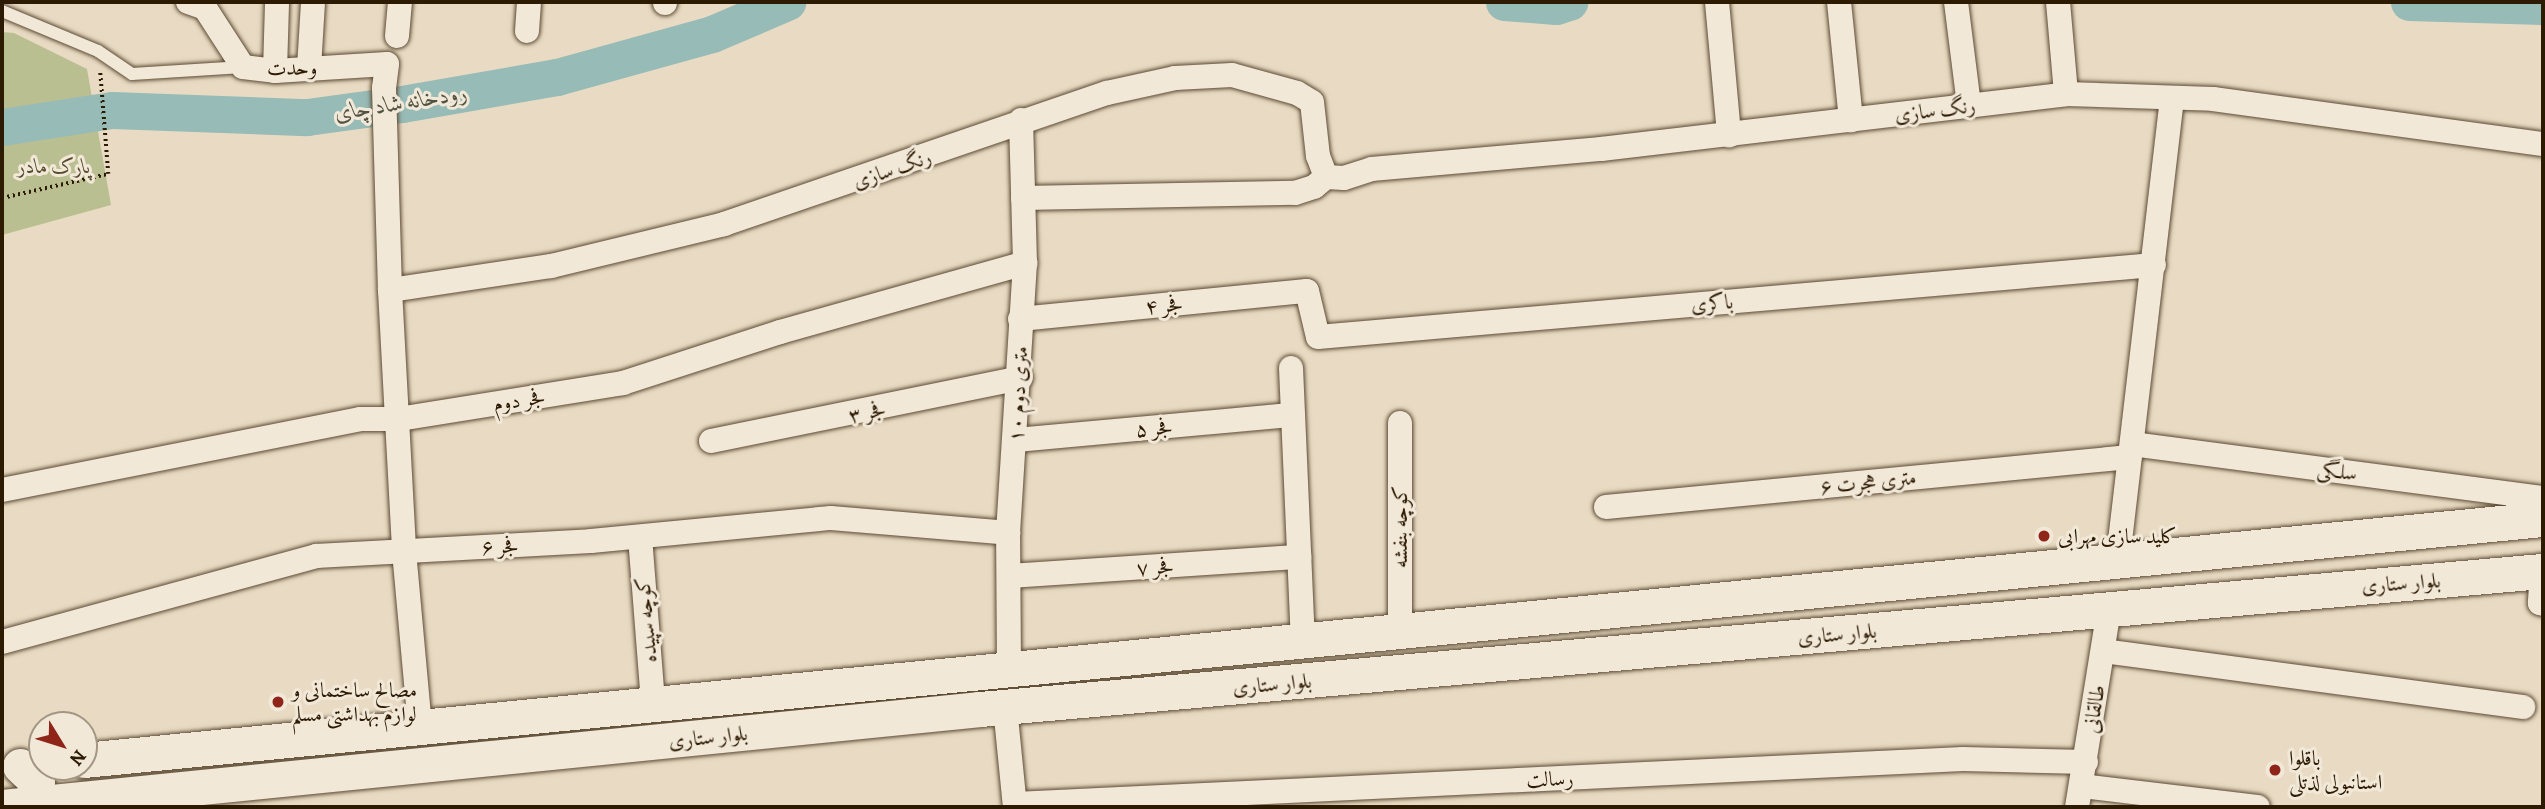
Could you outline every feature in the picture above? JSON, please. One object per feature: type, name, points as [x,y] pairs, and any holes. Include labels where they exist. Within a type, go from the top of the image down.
[{"type":"main road","name":"بلوار ستاری","points":[[98,759],[2115,558],[2543,519]]},
{"type":"main road","points":[[2115,558],[2143,569],[2149,583],[2143,597],[2115,609],[2088,596],[2084,584],[2115,558]]},
{"type":"main road","name":"بلوار ستاری","points":[[16,806],[1008,707],[2115,609],[2543,582]]},
{"type":"main road","points":[[1006,668],[1049,684],[1008,707],[967,694],[1006,668]]},
{"type":"main road","points":[[16,806],[37,782],[21,766]]},
{"type":"street","name":"وحدت","points":[[188,2],[205,8],[243,68],[275,71],[309,68],[385,76],[390,290]]},
{"type":"street","points":[[275,71],[277,2]]},
{"type":"street","points":[[309,68],[313,2]]},
{"type":"street","points":[[397,37],[400,2]]},
{"type":"street","points":[[527,31],[529,2]]},
{"type":"street","points":[[1717,2],[1729,135]]},
{"type":"street","points":[[1839,2],[1851,120]]},
{"type":"street","points":[[1956,2],[1969,105]]},
{"type":"street","points":[[2058,2],[2066,94]]},
{"type":"street","name":"رنگ سازی","points":[[390,290],[551,266],[723,224],[925,158],[1021,120],[1107,93],[1175,78],[1233,75],[1297,93],[1312,102],[1318,156],[1326,177]]},
{"type":"street","name":"رنگ سازی","points":[[1023,198],[1295,193],[1314,187],[1326,177],[1729,135],[2066,94],[2213,99],[2543,144]]},
{"type":"street","points":[[2115,558],[2154,265],[2172,99]]},
{"type":"street","name":"۱۰ متری دوم","points":[[1006,668],[1009,533],[1021,378],[1020,319],[1025,263],[1021,120]]},
{"type":"street","name":"فجر دوم","points":[[2,490],[360,419],[399,419],[623,383],[780,332],[1025,263]]},
{"type":"street","name":"باکری","points":[[1307,291],[1318,337],[2154,265]]},
{"type":"street","points":[[390,290],[404,551],[420,726]]},
{"type":"street","name":"فجر ۴","points":[[1020,319],[1307,291]]},
{"type":"street","points":[[1291,368],[1303,639]]},
{"type":"street","name":"فجر ۳","points":[[711,441],[1021,378]]},
{"type":"street","name":"فجر ۵","points":[[1016,440],[1293,415]]},
{"type":"street","name":"کوچه بنفشه","points":[[1400,423],[1400,630]]},
{"type":"street","name":"سلگی","points":[[2131,450],[2543,498]]},
{"type":"street","name":"۶ متری هجرت","points":[[1606,507],[2131,450]]},
{"type":"street","name":"فجر ۶","points":[[2,642],[316,556],[640,537],[831,518],[1009,533]]},
{"type":"street","name":"کوچه سپیده","points":[[640,537],[653,703]]},
{"type":"street","name":"فجر ۷","points":[[1010,576],[1300,557]]},
{"type":"street","name":"طالقانی","points":[[2082,785],[2103,651],[2115,609]]},
{"type":"street","points":[[2103,651],[2523,707]]},
{"type":"street","points":[[1008,707],[1015,805]]},
{"type":"street","name":"رسالت","points":[[1015,805],[1963,759],[2082,785],[2259,807]]},
{"type":"lane","points":[[2,11],[98,51],[132,74],[243,68]]},
{"type":"path","points":[[2,198],[108,174],[98,51]]},
{"type":"green space","name":"پارک مادر","points":[[2,32],[14,33],[87,69],[111,205],[2,235]]},
{"type":"waterway","name":"رودخانه شاد چای","points":[[2,127],[112,110],[307,117],[402,104],[557,77],[712,34],[787,2]]},
{"type":"waterway","name":"رودخانه شاد چای","points":[[1504,2],[1556,6],[1569,2]]},
{"type":"waterway","name":"رودخانه شاد چای","points":[[2409,2],[2543,6]]},
{"type":"place","name":"کلید سازی مهرابی","points":[[2044,536]]},
{"type":"place","name":"مصالح ساختمانی و لوازم بهداشتی مسلم","points":[[278,702]]},
{"type":"place","name":"باقلوا استانبولی لذتلی","points":[[2275,770]]}]
